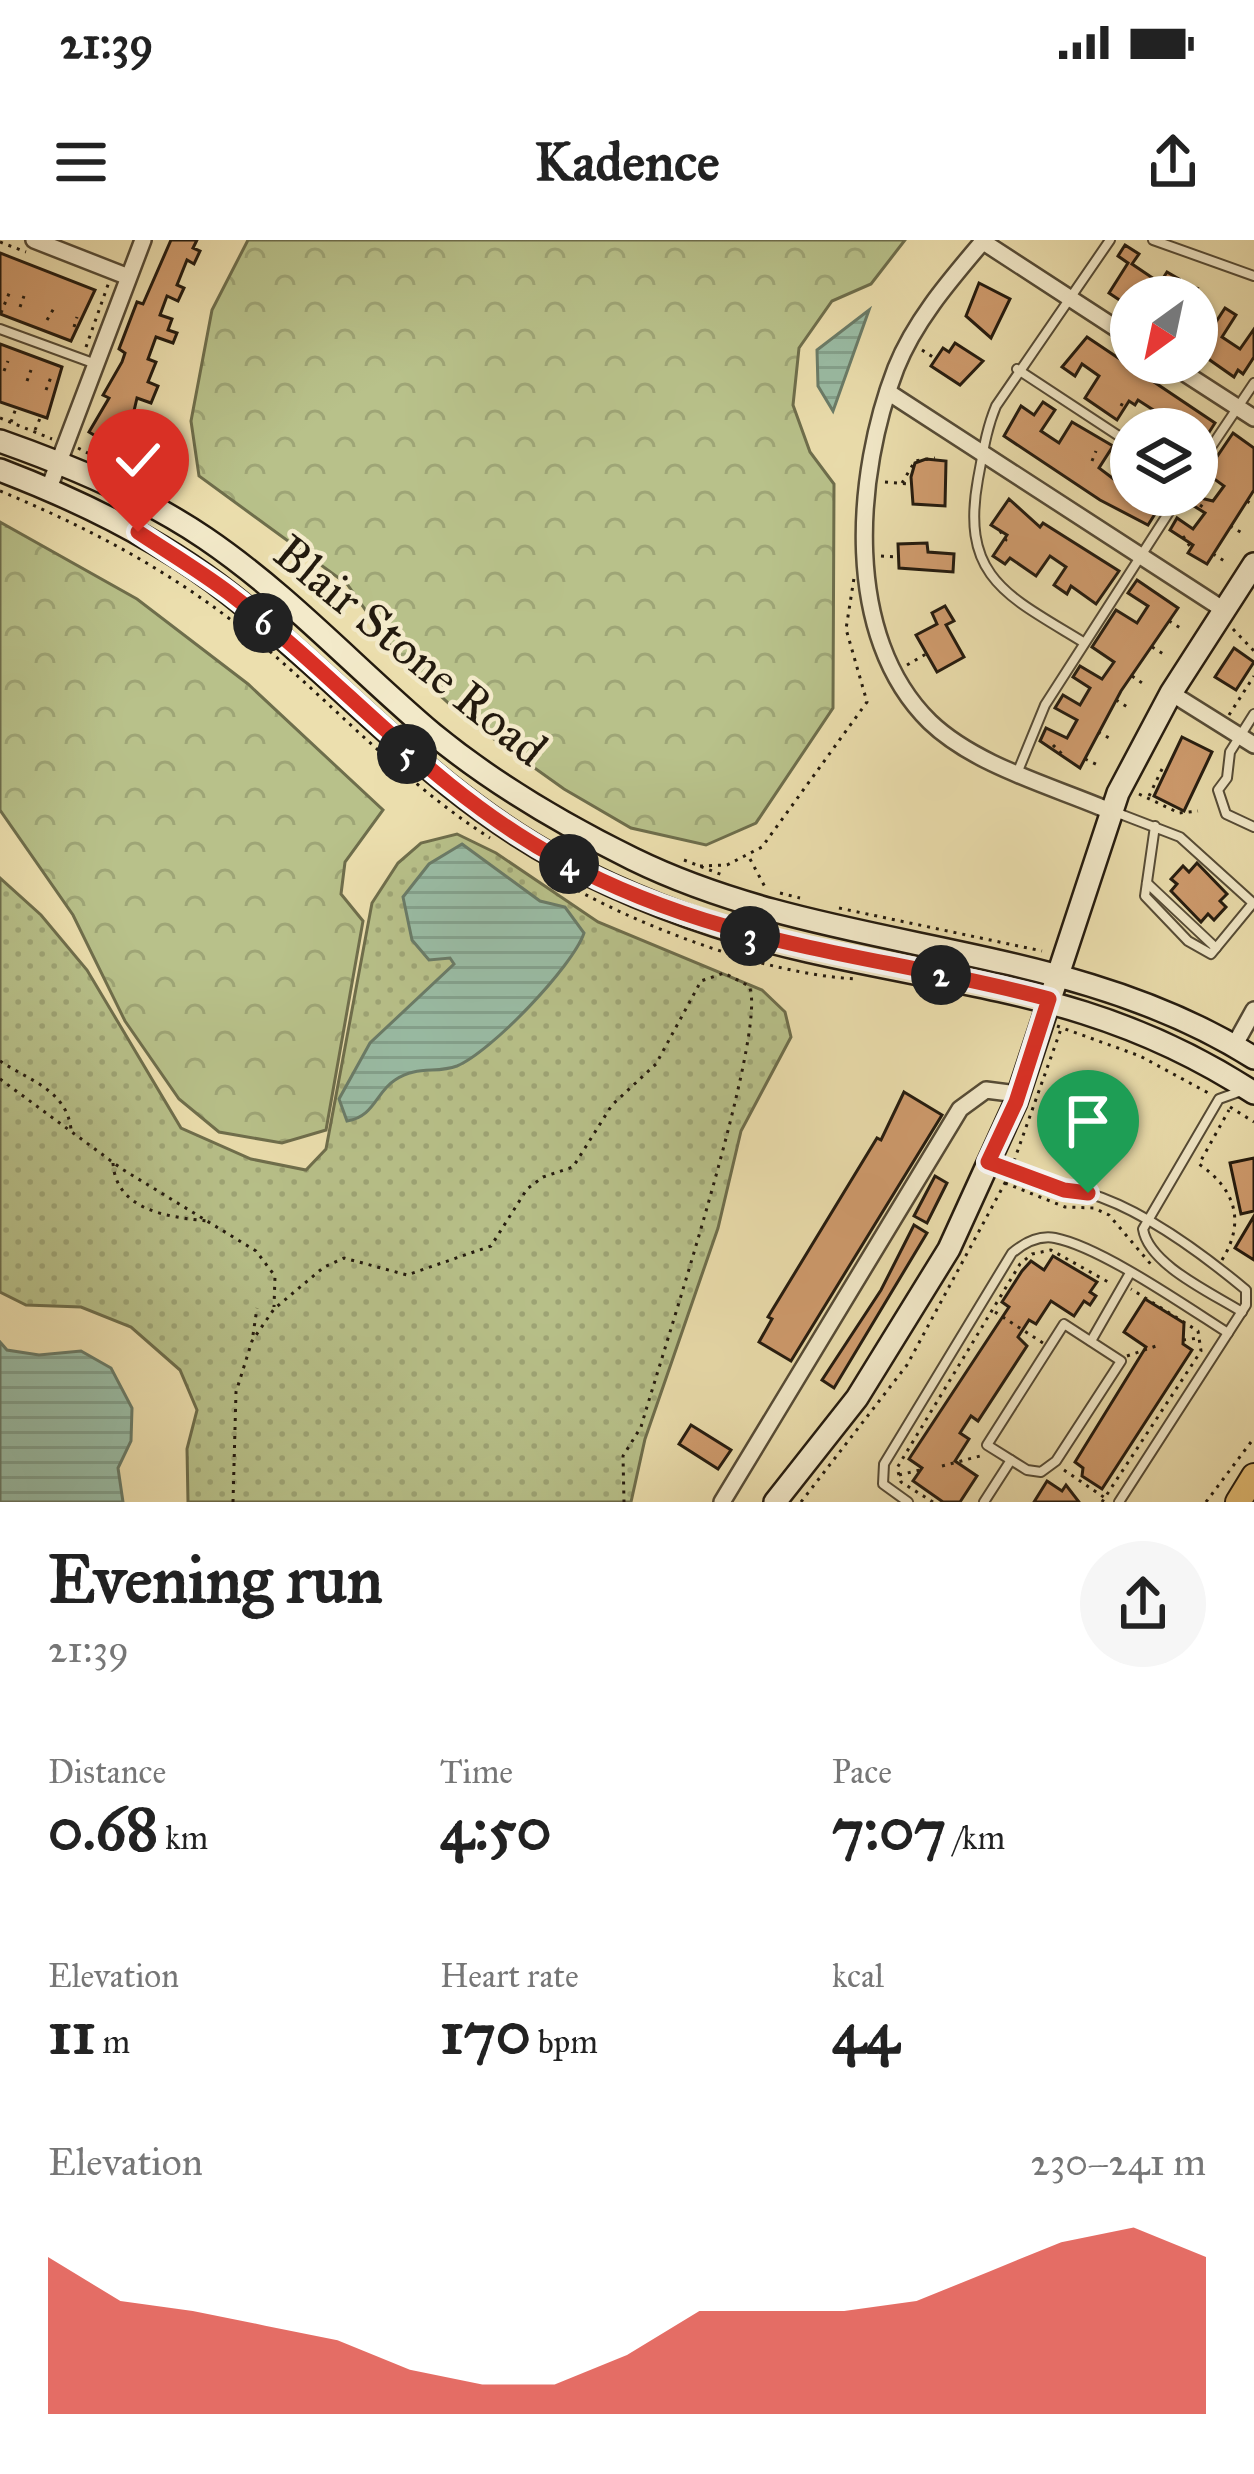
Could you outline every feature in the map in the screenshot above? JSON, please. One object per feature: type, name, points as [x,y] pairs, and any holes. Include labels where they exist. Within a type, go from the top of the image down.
[{"type":"main road","points":[[1238,1502],[1254,1476]]},
{"type":"street","points":[[49,488],[87,361],[120,273],[142,240]]},
{"type":"street","points":[[1110,324],[983,241],[929,310],[897,364],[874,451],[866,593],[874,631],[899,683],[931,723],[972,751],[1110,811]]},
{"type":"street","points":[[29,246],[120,273]]},
{"type":"street","points":[[1202,384],[1254,418]]},
{"type":"street","points":[[889,392],[1141,556],[1228,619]]},
{"type":"street","name":"Blair Stone Road","points":[[5,432],[62,452],[203,537],[295,605],[432,733],[569,827],[640,862],[773,913],[1058,974],[1157,1010],[1254,1058]]},
{"type":"street","name":"Blair Stone Road","points":[[0,470],[49,488],[138,532],[229,593],[402,751],[475,806],[560,860],[674,913],[761,940],[1049,999],[1180,1052],[1251,1091]]},
{"type":"street","points":[[776,1502],[904,1328],[1018,1094],[1110,811],[1172,693],[1228,619],[1254,564]]},
{"type":"street","points":[[1172,693],[1248,740]]},
{"type":"street","points":[[1180,1052],[1225,1051],[1234,1046],[1254,1010]]},
{"type":"street","points":[[722,1502],[960,1109],[986,1090],[1018,1094]]},
{"type":"lane","points":[[1083,642],[1013,599],[987,574],[972,529],[986,431],[1017,370],[1110,240]]},
{"type":"lane","points":[[1154,240],[1254,276]]},
{"type":"lane","points":[[0,328],[87,361]]},
{"type":"lane","points":[[1017,370],[1110,430]]},
{"type":"lane","points":[[1218,437],[1254,382]]},
{"type":"lane","points":[[1018,771],[1045,705],[1167,516]]},
{"type":"lane","points":[[1254,714],[1248,740],[1230,752],[1218,803],[1226,814],[1254,826]]},
{"type":"lane","points":[[1110,811],[1155,826],[1180,837],[1253,903],[1214,951],[1188,941],[1149,904],[1146,882],[1155,826]]},
{"type":"lane","points":[[1244,914],[1254,920]]},
{"type":"lane","points":[[1212,1067],[1219,1100],[1147,1222],[1145,1244],[1242,1312]]},
{"type":"lane","points":[[1219,1100],[1251,1091]]},
{"type":"lane","points":[[988,1162],[1064,1190],[1088,1193],[1147,1222],[1246,1290],[1242,1312],[1119,1502]]},
{"type":"lane","points":[[908,1502],[883,1484],[884,1464],[1012,1253],[1030,1240],[1058,1238],[1130,1274],[1228,1334]]},
{"type":"lane","points":[[1090,1341],[1130,1274]]},
{"type":"lane","points":[[1064,1324],[1121,1360],[1056,1461],[1041,1472],[987,1445],[1049,1347],[1064,1324]]},
{"type":"lane","points":[[984,1502],[1011,1460]]},
{"type":"path","points":[[20,259],[29,246]]},
{"type":"path","points":[[87,361],[120,273]]},
{"type":"path","points":[[1,314],[10,291]]},
{"type":"path","points":[[20,307],[24,296]]},
{"type":"path","points":[[46,320],[54,308]]},
{"type":"path","points":[[74,327],[77,317]]},
{"type":"path","points":[[921,349],[936,359]]},
{"type":"path","points":[[4,371],[8,361]]},
{"type":"path","points":[[27,381],[32,370]]},
{"type":"path","points":[[46,390],[51,377]]},
{"type":"path","points":[[1121,406],[1125,398]]},
{"type":"path","points":[[5,432],[16,408]]},
{"type":"path","points":[[34,432],[40,416]]},
{"type":"path","points":[[0,418],[5,432]]},
{"type":"path","points":[[5,432],[34,432],[62,452],[146,482]]},
{"type":"path","points":[[1092,460],[1096,451]]},
{"type":"path","points":[[902,484],[915,461],[935,458]]},
{"type":"path","points":[[885,482],[910,484]]},
{"type":"path","points":[[1247,501],[1254,506]]},
{"type":"path","points":[[1230,526],[1244,535]]},
{"type":"path","points":[[1000,531],[1006,540],[1002,546]]},
{"type":"path","points":[[1184,536],[1191,548]]},
{"type":"path","points":[[1213,554],[1226,562]]},
{"type":"path","points":[[881,556],[899,557]]},
{"type":"path","points":[[698,866],[727,865],[761,847],[867,703],[846,629],[848,591],[856,572]]},
{"type":"path","points":[[1228,619],[1254,651]]},
{"type":"path","points":[[1168,621],[1182,629]]},
{"type":"path","points":[[1152,646],[1165,655]]},
{"type":"path","points":[[905,667],[926,654]]},
{"type":"path","points":[[1132,676],[1145,685]]},
{"type":"path","points":[[1229,715],[1254,676]]},
{"type":"path","points":[[1232,691],[1241,697]]},
{"type":"path","points":[[1116,700],[1129,708]]},
{"type":"path","points":[[1098,732],[1112,739]]},
{"type":"path","points":[[1053,745],[1063,755]]},
{"type":"path","points":[[1084,759],[1098,765]]},
{"type":"path","points":[[1148,798],[1164,765]]},
{"type":"path","points":[[1138,794],[1179,813],[1198,811]]},
{"type":"path","points":[[748,856],[766,889]]},
{"type":"path","points":[[677,858],[736,880]]},
{"type":"path","points":[[751,885],[806,900]]},
{"type":"path","points":[[826,906],[979,933],[1042,951]]},
{"type":"path","points":[[252,1341],[274,1309],[332,1261],[355,1259],[407,1275],[490,1246],[527,1190],[543,1177],[573,1167],[612,1105],[656,1064],[701,981],[724,974],[742,980],[756,1009],[736,1114],[716,1157],[641,1427],[623,1456],[624,1502]]},
{"type":"path","points":[[0,1061],[52,1091],[69,1116],[71,1131]]},
{"type":"path","points":[[0,1079],[113,1162],[267,1260],[275,1276],[274,1309]]},
{"type":"path","points":[[1217,1269],[1234,1237],[1237,1218],[1225,1184],[1199,1164],[1231,1107]]},
{"type":"path","points":[[113,1162],[116,1180],[136,1204],[178,1219],[209,1222]]},
{"type":"path","points":[[1005,1183],[1065,1207],[1094,1208],[1109,1215],[1142,1260],[1165,1275]]},
{"type":"path","points":[[933,1502],[901,1482],[897,1468],[1021,1264],[1032,1254],[1052,1250],[1198,1331],[1202,1351],[1104,1500],[1062,1469]]},
{"type":"path","points":[[267,1300],[274,1296]]},
{"type":"path","points":[[233,1502],[236,1392],[252,1341],[256,1308]]},
{"type":"path","points":[[993,1310],[1049,1347]]},
{"type":"path","points":[[1183,1340],[1199,1338]]},
{"type":"path","points":[[1121,1360],[1160,1346]]},
{"type":"path","points":[[1206,1502],[1254,1438]]},
{"type":"path","points":[[942,1466],[997,1451]]},
{"type":"path","points":[[899,1475],[920,1471]]},
{"type":"green space","points":[[248,240],[905,240],[871,284],[832,301],[799,348],[793,405],[810,452],[834,484],[833,708],[756,823],[706,845],[631,828],[564,789],[466,719],[401,660],[347,584],[199,476],[191,421],[212,310]]},
{"type":"green space","points":[[0,522],[137,599],[248,684],[383,810],[345,862],[341,894],[363,921],[326,1130],[282,1143],[219,1132],[179,1099],[125,1021],[73,915],[0,810]]},
{"type":"green space","points":[[457,834],[496,853],[598,922],[762,990],[785,1012],[791,1037],[741,1131],[718,1228],[645,1439],[631,1502],[188,1502],[187,1449],[197,1410],[180,1370],[131,1327],[81,1307],[26,1305],[0,1292],[0,878],[41,915],[87,970],[181,1128],[251,1159],[306,1170],[326,1149],[372,903],[398,863],[421,843]]},
{"type":"shaded area","points":[[869,310],[833,411],[818,386],[817,350]]},
{"type":"shaded area","points":[[462,844],[540,901],[565,907],[584,933],[548,986],[490,1044],[457,1066],[403,1075],[363,1115],[347,1121],[339,1099],[370,1043],[454,964],[450,958],[429,960],[412,940],[403,897],[429,864]]},
{"type":"shaded area","points":[[0,1342],[7,1350],[39,1355],[81,1351],[111,1368],[132,1408],[131,1441],[118,1468],[123,1502],[0,1502]]},
{"type":"building","points":[[171,240],[197,240],[193,248],[200,251],[194,264],[187,260],[177,285],[184,288],[178,301],[167,296],[160,315],[172,319],[168,330],[177,333],[173,343],[156,337],[148,359],[156,362],[148,382],[158,386],[151,403],[137,398],[127,441],[115,437],[112,446],[89,432],[109,398],[103,395],[122,362],[125,353],[119,349],[137,302],[143,304]]},
{"type":"building","points":[[1125,245],[1139,254],[1132,264],[1150,276],[1120,276],[1128,263],[1118,256]]},
{"type":"building","points":[[0,253],[95,290],[71,341],[0,314]]},
{"type":"building","points":[[979,283],[1010,299],[991,338],[966,316]]},
{"type":"building","points":[[1225,308],[1236,315],[1222,337],[1240,349],[1254,329],[1254,357],[1243,374],[1238,370],[1234,377],[1218,366],[1218,319]]},
{"type":"building","points":[[1087,337],[1110,352],[1110,384],[1157,384],[1193,408],[1150,408],[1138,400],[1135,405],[1129,401],[1125,408],[1110,408],[1110,415],[1085,398],[1099,376],[1082,364],[1075,376],[1062,367]]},
{"type":"building","points":[[955,343],[983,361],[960,385],[931,366],[943,348],[949,352]]},
{"type":"building","points":[[0,344],[62,367],[47,418],[0,402]]},
{"type":"building","points":[[1043,402],[1055,410],[1041,431],[1059,443],[1072,422],[1110,444],[1099,468],[1110,476],[1110,505],[1004,436],[1021,406],[1034,415]]},
{"type":"building","points":[[1233,433],[1254,448],[1254,490],[1207,564],[1188,553],[1193,545],[1170,530],[1177,518],[1193,529],[1203,516],[1218,516],[1218,494],[1224,486],[1218,482],[1218,455]]},
{"type":"building","points":[[946,461],[945,506],[913,504],[915,463]]},
{"type":"building","points":[[1009,499],[1040,527],[1043,523],[1119,571],[1096,604],[1071,586],[1067,594],[1054,585],[1066,567],[1050,556],[1036,576],[1010,558],[1005,564],[993,556],[1007,535],[991,525]]},
{"type":"building","points":[[1131,516],[1154,516],[1148,525]]},
{"type":"building","points":[[927,543],[928,552],[954,554],[953,572],[899,568],[898,544]]},
{"type":"building","points":[[1137,580],[1178,608],[1121,691],[1080,768],[1040,741],[1046,728],[1067,738],[1077,720],[1055,708],[1063,695],[1080,705],[1090,688],[1073,677],[1080,666],[1102,679],[1114,662],[1092,647],[1116,610],[1137,623],[1148,606],[1128,593]]},
{"type":"building","points":[[945,606],[954,621],[946,625],[964,657],[937,672],[916,635],[937,624],[932,613]]},
{"type":"building","points":[[1234,648],[1254,662],[1236,690],[1215,677]]},
{"type":"building","points":[[1182,737],[1212,752],[1184,811],[1154,796]]},
{"type":"building","points":[[1197,863],[1227,894],[1220,901],[1226,907],[1214,920],[1208,914],[1201,922],[1171,891],[1177,884],[1171,879],[1183,866],[1189,872]]},
{"type":"building","points":[[904,1092],[942,1115],[791,1361],[759,1342],[772,1319],[768,1317],[877,1138],[881,1140]]},
{"type":"building","points":[[1254,1158],[1254,1211],[1241,1214],[1230,1163]]},
{"type":"building","points":[[935,1176],[947,1183],[927,1223],[914,1216]]},
{"type":"building","points":[[1254,1216],[1254,1260],[1235,1248]]},
{"type":"building","points":[[914,1225],[927,1233],[834,1388],[822,1380],[881,1290]]},
{"type":"building","points":[[1053,1256],[1097,1282],[1090,1292],[1096,1296],[1090,1305],[1084,1301],[1074,1316],[1051,1301],[1036,1324],[1029,1320],[1018,1337],[1027,1346],[978,1421],[971,1416],[960,1433],[969,1439],[955,1461],[977,1476],[960,1502],[943,1502],[913,1481],[922,1468],[909,1459],[1009,1307],[1002,1302],[1022,1271],[1031,1261],[1044,1270]]},
{"type":"building","points":[[1145,1299],[1184,1323],[1183,1344],[1192,1350],[1102,1489],[1082,1476],[1083,1468],[1075,1462],[1146,1347],[1124,1332]]},
{"type":"building","points":[[691,1425],[731,1450],[718,1469],[679,1444]]},
{"type":"building","points":[[1047,1481],[1062,1491],[1066,1485],[1079,1502],[1034,1502]]},
{"type":"route","points":[[138,532],[229,593],[402,751],[475,806],[560,860],[674,913],[761,940],[1049,999],[1016,1102],[988,1162],[1064,1190],[1088,1193]]}]
